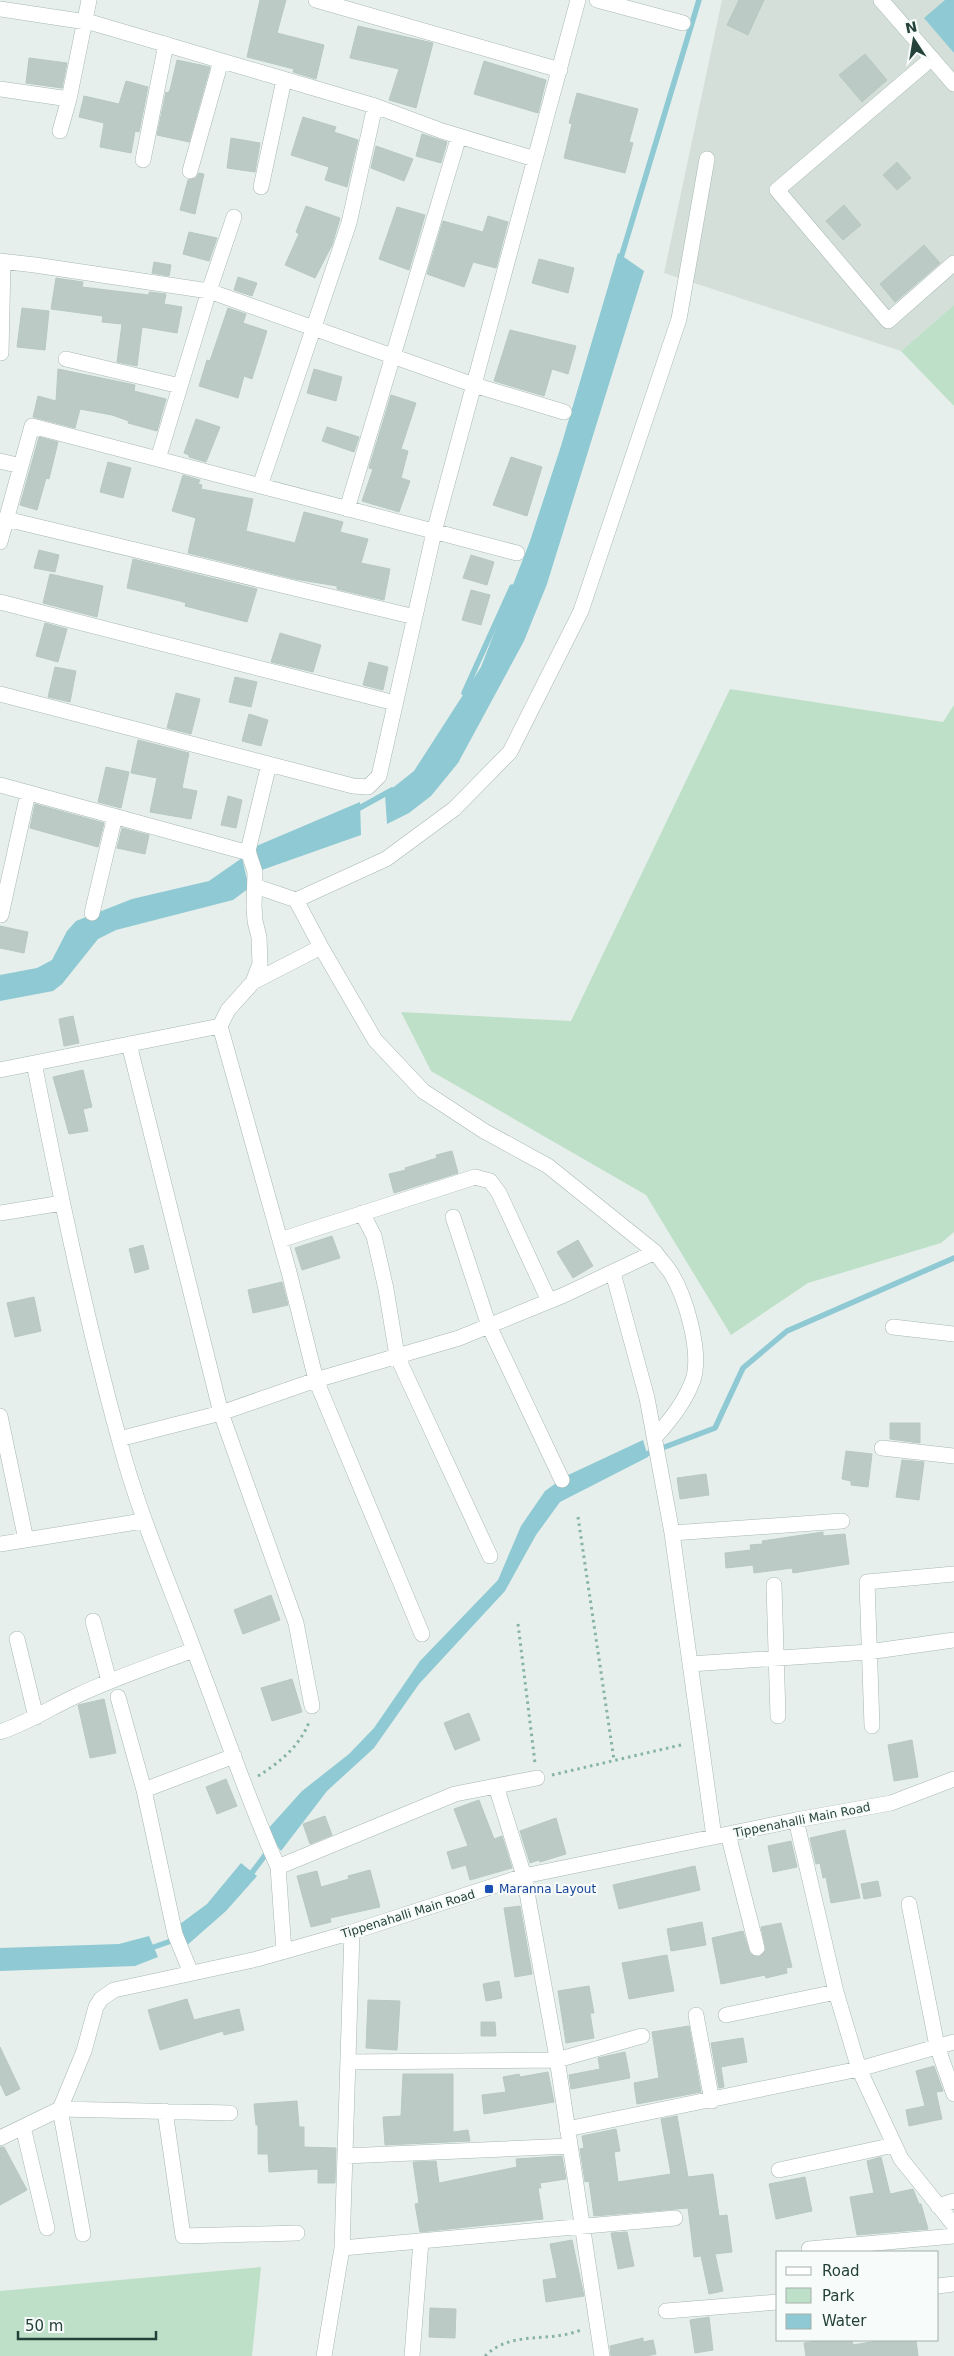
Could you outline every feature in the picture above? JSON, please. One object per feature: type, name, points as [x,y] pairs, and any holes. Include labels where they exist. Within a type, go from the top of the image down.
[{"type":"street","points":[[2,0],[0,9],[85,22],[166,44],[375,106],[459,136],[535,159]]},
{"type":"street","points":[[60,131],[89,0]]},
{"type":"street","points":[[316,0],[560,70]]},
{"type":"street","points":[[0,694],[353,786],[368,787],[379,776],[434,532],[578,0]]},
{"type":"street","points":[[597,0],[683,23]]},
{"type":"street","points":[[888,2],[954,84]]},
{"type":"street","points":[[143,160],[166,44]]},
{"type":"street","points":[[932,58],[776,190],[888,321],[954,263]]},
{"type":"street","points":[[190,171],[221,61]]},
{"type":"street","points":[[261,187],[284,80]]},
{"type":"street","points":[[0,89],[68,98]]},
{"type":"street","points":[[260,486],[349,223],[375,106]]},
{"type":"street","points":[[347,508],[459,136]]},
{"type":"street","points":[[296,900],[386,859],[454,809],[510,752],[581,611],[676,328],[707,159]]},
{"type":"street","points":[[158,459],[209,291],[234,217]]},
{"type":"street","points":[[0,352],[2,262],[209,291],[474,385],[564,412]]},
{"type":"street","points":[[66,359],[180,386]]},
{"type":"street","points":[[0,542],[32,426],[517,553]]},
{"type":"street","points":[[0,461],[21,466]]},
{"type":"street","points":[[6,519],[415,617]]},
{"type":"street","points":[[0,602],[395,703]]},
{"type":"street","points":[[269,764],[250,854],[255,879],[254,921],[260,937],[260,964],[253,982],[228,1010],[220,1026],[280,1240],[316,1380],[422,1634]]},
{"type":"street","points":[[0,785],[250,854]]},
{"type":"street","points":[[1,915],[28,792]]},
{"type":"street","points":[[92,913],[115,816]]},
{"type":"street","points":[[255,879],[296,900],[375,1040],[423,1091],[484,1131],[548,1166],[655,1252],[671,1273],[682,1298],[695,1341],[693,1379],[673,1418],[656,1443]]},
{"type":"street","points":[[253,982],[321,947]]},
{"type":"street","points":[[0,1070],[220,1026]]},
{"type":"street","points":[[129,1044],[221,1412],[296,1623],[312,1706]]},
{"type":"street","points":[[34,1064],[62,1203],[118,1439],[143,1521],[234,1756],[243,1787],[277,1865],[284,1951]]},
{"type":"street","points":[[280,1240],[476,1177],[490,1181],[499,1193],[549,1301]]},
{"type":"street","points":[[0,1213],[62,1203]]},
{"type":"street","points":[[362,1213],[374,1236],[386,1289],[397,1356],[490,1556]]},
{"type":"street","points":[[454,1217],[489,1326],[562,1480]]},
{"type":"street","points":[[118,1439],[221,1412],[316,1380],[459,1338],[613,1273],[655,1252]]},
{"type":"street","points":[[613,1273],[647,1398],[656,1443],[672,1533],[700,1740],[721,1835],[757,1948]]},
{"type":"street","points":[[893,1326],[954,1334]]},
{"type":"street","points":[[0,1416],[26,1540]]},
{"type":"street","points":[[882,1448],[954,1456]]},
{"type":"street","points":[[0,1544],[143,1521]]},
{"type":"street","points":[[672,1533],[842,1521]]},
{"type":"street","points":[[872,1726],[867,1582],[954,1574]]},
{"type":"street","points":[[774,1586],[778,1716]]},
{"type":"street","points":[[93,1621],[110,1681]]},
{"type":"street","points":[[17,1639],[36,1717]]},
{"type":"street","points":[[690,1664],[868,1652],[954,1640]]},
{"type":"street","points":[[0,1732],[36,1717],[110,1681],[194,1650]]},
{"type":"street","points":[[118,1697],[144,1790],[176,1937],[191,1972]]},
{"type":"street","points":[[144,1790],[234,1756]]},
{"type":"street","points":[[277,1865],[455,1794],[537,1778]]},
{"type":"street","name":"Tippenahalli Main Road","points":[[60,2109],[84,2052],[96,2007],[101,1999],[114,1990],[284,1951],[352,1932],[524,1876],[796,1820],[891,1804],[954,1779]]},
{"type":"street","points":[[496,1786],[524,1876],[557,2060],[602,2356]]},
{"type":"street","points":[[796,1820],[836,1992],[859,2070],[901,2159],[954,2225]]},
{"type":"street","points":[[909,1904],[937,2046],[954,2094]]},
{"type":"street","points":[[324,2356],[342,2248],[352,1932]]},
{"type":"street","points":[[726,2015],[836,1992]]},
{"type":"street","points":[[696,2015],[712,2101]]},
{"type":"street","points":[[348,2062],[557,2060],[642,2036]]},
{"type":"street","points":[[567,2129],[859,2070],[954,2042]]},
{"type":"street","points":[[60,2109],[83,2234]]},
{"type":"street","points":[[0,2138],[60,2109],[230,2113]]},
{"type":"street","points":[[165,2112],[183,2236],[297,2233]]},
{"type":"street","points":[[23,2127],[47,2228]]},
{"type":"street","points":[[779,2170],[894,2145]]},
{"type":"street","points":[[345,2156],[570,2146]]},
{"type":"street","points":[[938,2206],[954,2201]]},
{"type":"street","points":[[342,2248],[582,2228],[675,2218]]},
{"type":"street","points":[[809,2249],[954,2236]]},
{"type":"street","points":[[412,2356],[421,2241]]},
{"type":"street","points":[[939,2286],[954,2284]]},
{"type":"street","points":[[666,2311],[776,2302]]},
{"type":"path","points":[[578,1517],[614,1760]]},
{"type":"path","points":[[518,1624],[537,1778],[700,1740]]},
{"type":"path","points":[[243,1787],[285,1756],[309,1724],[312,1706]]},
{"type":"path","points":[[485,2356],[493,2348],[514,2340],[572,2334],[586,2328],[594,2308]]},
{"type":"shaded area","points":[[722,0],[954,0],[954,305],[901,351],[664,273]]},
{"type":"green space","points":[[954,305],[954,406],[901,351]]},
{"type":"green space","points":[[730,689],[943,722],[954,705],[954,1232],[941,1243],[808,1283],[731,1335],[646,1195],[431,1071],[401,1012],[571,1021]]},
{"type":"green space","points":[[261,2267],[252,2356],[0,2356],[0,2291]]},
{"type":"water","points":[[945,0],[954,0],[954,53],[924,18]]},
{"type":"water","points":[[618,253],[644,271],[547,584],[524,641],[458,763],[431,796],[409,813],[387,824],[385,794],[414,771],[481,667],[530,541],[561,446]]},
{"type":"water","points":[[360,802],[361,835],[259,871],[254,847]]},
{"type":"water","points":[[242,858],[249,888],[233,900],[116,930],[98,939],[62,984],[53,991],[0,1001],[0,975],[37,968],[52,960],[67,931],[76,921],[132,899],[209,881]]},
{"type":"water","points":[[643,1440],[648,1457],[560,1502],[536,1535],[505,1591],[419,1684],[374,1748],[327,1791],[281,1851],[266,1831],[302,1791],[349,1754],[374,1728],[420,1661],[498,1580],[521,1526],[545,1491],[566,1476]]},
{"type":"water","points":[[241,1863],[257,1876],[226,1911],[185,1947],[176,1927],[207,1904]]},
{"type":"water","points":[[149,1936],[158,1957],[135,1966],[0,1971],[0,1948],[119,1944]]},
{"type":"building","points":[[260,0],[286,0],[277,33],[324,45],[316,79],[293,72],[294,69],[247,57]]},
{"type":"building","points":[[739,0],[764,0],[748,35],[727,25]]},
{"type":"building","points":[[358,26],[433,43],[416,108],[389,100],[399,69],[350,58]]},
{"type":"building","points":[[865,54],[887,80],[862,102],[839,75]]},
{"type":"building","points":[[29,58],[67,63],[62,88],[26,83]]},
{"type":"building","points":[[177,60],[210,67],[189,142],[157,135],[166,92],[168,93],[170,90]]},
{"type":"building","points":[[484,61],[546,80],[538,113],[474,94]]},
{"type":"building","points":[[126,81],[148,87],[139,132],[135,131],[131,153],[100,147],[104,123],[79,117],[84,96],[119,104]]},
{"type":"building","points":[[577,93],[638,109],[629,142],[633,143],[625,173],[564,158],[572,124],[569,123]]},
{"type":"building","points":[[303,117],[336,127],[334,132],[358,140],[347,187],[325,180],[329,167],[291,155]]},
{"type":"building","points":[[422,134],[447,142],[441,163],[416,156]]},
{"type":"building","points":[[231,138],[260,143],[255,172],[227,168]]},
{"type":"building","points":[[376,146],[413,159],[404,181],[371,168]]},
{"type":"building","points":[[897,162],[911,178],[897,190],[883,175]]},
{"type":"building","points":[[199,173],[204,174],[195,214],[180,210],[188,180],[196,178]]},
{"type":"building","points":[[844,205],[861,225],[843,240],[826,221]]},
{"type":"building","points":[[306,206],[340,218],[332,245],[315,278],[285,265],[299,234],[296,232]]},
{"type":"building","points":[[397,207],[425,215],[409,270],[379,259]]},
{"type":"building","points":[[488,216],[508,222],[496,268],[473,262],[464,287],[427,274],[443,221],[483,232]]},
{"type":"building","points":[[189,232],[217,238],[209,261],[183,254]]},
{"type":"building","points":[[924,245],[940,263],[895,302],[880,284]]},
{"type":"building","points":[[539,259],[574,268],[568,293],[532,283]]},
{"type":"building","points":[[154,262],[171,265],[169,276],[152,273]]},
{"type":"building","points":[[238,277],[257,283],[252,296],[234,290]]},
{"type":"building","points":[[56,278],[83,282],[82,287],[149,295],[149,292],[166,294],[164,304],[182,307],[177,333],[142,327],[137,366],[117,362],[122,324],[102,322],[103,316],[51,309]]},
{"type":"building","points":[[22,308],[49,311],[45,350],[17,347]]},
{"type":"building","points":[[228,308],[246,314],[243,323],[267,331],[252,379],[244,376],[238,398],[199,386],[207,360],[210,361]]},
{"type":"building","points":[[510,330],[576,346],[568,374],[552,369],[544,396],[494,381]]},
{"type":"building","points":[[58,369],[135,385],[134,391],[166,399],[157,431],[128,423],[129,421],[112,415],[80,409],[75,428],[33,417],[38,396],[56,401]]},
{"type":"building","points":[[314,369],[342,377],[336,401],[307,393]]},
{"type":"building","points":[[391,395],[416,403],[401,449],[408,451],[401,478],[410,481],[399,512],[362,501],[373,469],[369,468]]},
{"type":"building","points":[[196,419],[220,427],[206,462],[189,457],[189,455],[184,453]]},
{"type":"building","points":[[327,427],[359,437],[354,452],[322,441]]},
{"type":"building","points":[[39,437],[58,442],[49,479],[46,478],[37,510],[20,505]]},
{"type":"building","points":[[511,457],[542,467],[527,516],[493,505]]},
{"type":"building","points":[[108,462],[131,468],[123,498],[100,492]]},
{"type":"building","points":[[183,475],[200,480],[198,484],[202,485],[201,489],[253,499],[246,531],[295,543],[304,512],[343,522],[340,532],[368,539],[361,563],[390,569],[384,600],[337,589],[337,586],[295,579],[188,553],[196,518],[172,511]]},
{"type":"building","points":[[39,550],[59,555],[55,572],[34,568]]},
{"type":"building","points":[[471,555],[494,562],[487,585],[463,578]]},
{"type":"building","points":[[133,559],[257,589],[247,622],[185,606],[186,603],[180,601],[127,588]]},
{"type":"building","points":[[50,574],[103,586],[97,617],[43,603]]},
{"type":"building","points":[[471,590],[490,595],[481,625],[462,620]]},
{"type":"building","points":[[45,623],[67,629],[58,662],[36,656]]},
{"type":"building","points":[[280,633],[321,645],[313,672],[271,662]]},
{"type":"building","points":[[369,662],[388,667],[383,690],[363,685]]},
{"type":"building","points":[[55,667],[76,671],[70,702],[48,697]]},
{"type":"building","points":[[235,677],[257,682],[251,707],[229,702]]},
{"type":"building","points":[[176,693],[200,699],[191,734],[167,728]]},
{"type":"building","points":[[249,714],[268,720],[261,746],[242,741]]},
{"type":"building","points":[[138,740],[189,753],[182,788],[197,791],[191,819],[150,812],[157,778],[131,773]]},
{"type":"building","points":[[106,767],[129,772],[121,808],[98,802]]},
{"type":"building","points":[[228,796],[242,800],[236,828],[221,825]]},
{"type":"building","points":[[35,804],[104,823],[98,847],[30,828]]},
{"type":"building","points":[[122,828],[149,835],[145,854],[117,848]]},
{"type":"building","points":[[0,926],[28,932],[24,953],[0,948]]},
{"type":"building","points":[[73,1016],[79,1043],[64,1046],[59,1019]]},
{"type":"building","points":[[83,1070],[92,1107],[83,1109],[88,1131],[69,1134],[53,1077]]},
{"type":"building","points":[[452,1151],[458,1173],[394,1193],[389,1174],[406,1170],[405,1168],[437,1158],[436,1155]]},
{"type":"building","points":[[332,1236],[340,1258],[302,1270],[295,1248]]},
{"type":"building","points":[[578,1240],[593,1266],[573,1278],[557,1252]]},
{"type":"building","points":[[143,1245],[149,1269],[135,1273],[129,1249]]},
{"type":"building","points":[[282,1282],[288,1305],[253,1313],[248,1290]]},
{"type":"building","points":[[34,1297],[41,1331],[15,1337],[7,1303]]},
{"type":"building","points":[[890,1423],[920,1423],[920,1443],[890,1439]]},
{"type":"building","points":[[846,1451],[872,1454],[868,1487],[851,1485],[851,1481],[842,1479]]},
{"type":"building","points":[[902,1460],[924,1462],[919,1500],[896,1497]]},
{"type":"building","points":[[706,1474],[709,1495],[680,1499],[677,1478]]},
{"type":"building","points":[[823,1532],[823,1536],[845,1534],[849,1564],[793,1573],[792,1568],[754,1573],[753,1565],[726,1568],[725,1553],[751,1550],[750,1545],[763,1544],[762,1541]]},
{"type":"building","points":[[271,1595],[280,1620],[243,1634],[234,1610]]},
{"type":"building","points":[[292,1679],[302,1712],[272,1721],[261,1688]]},
{"type":"building","points":[[104,1699],[116,1753],[90,1758],[78,1705]]},
{"type":"building","points":[[469,1713],[480,1740],[455,1750],[444,1723]]},
{"type":"building","points":[[912,1740],[918,1777],[894,1781],[888,1745]]},
{"type":"building","points":[[226,1779],[237,1806],[217,1814],[206,1787]]},
{"type":"building","points":[[479,1800],[494,1839],[502,1836],[512,1868],[470,1880],[466,1865],[452,1869],[447,1852],[468,1846],[454,1809]]},
{"type":"building","points":[[325,1816],[332,1835],[310,1844],[303,1824]]},
{"type":"building","points":[[556,1818],[566,1854],[530,1863],[520,1831]]},
{"type":"building","points":[[845,1830],[860,1898],[831,1903],[826,1877],[823,1878],[820,1863],[816,1864],[810,1838]]},
{"type":"building","points":[[791,1841],[797,1867],[773,1872],[768,1846]]},
{"type":"building","points":[[695,1866],[700,1890],[619,1909],[613,1885]]},
{"type":"building","points":[[370,1870],[380,1907],[330,1918],[331,1922],[311,1927],[297,1876],[317,1871],[321,1887],[349,1879],[348,1876]]},
{"type":"building","points":[[878,1881],[881,1896],[864,1899],[861,1884]]},
{"type":"building","points":[[520,1906],[532,1974],[515,1977],[504,1908]]},
{"type":"building","points":[[702,1922],[706,1945],[671,1951],[667,1929]]},
{"type":"building","points":[[781,1923],[792,1967],[786,1968],[787,1973],[766,1978],[765,1975],[721,1984],[712,1938],[743,1931],[750,1954],[759,1957],[766,1950],[761,1927]]},
{"type":"building","points":[[667,1955],[674,1991],[629,1999],[622,1963]]},
{"type":"building","points":[[499,1981],[502,1998],[486,2001],[483,1984]]},
{"type":"building","points":[[589,1986],[594,2013],[590,2013],[594,2038],[566,2043],[558,1991]]},
{"type":"building","points":[[187,1999],[194,2020],[239,2009],[244,2030],[224,2035],[223,2031],[160,2050],[148,2010]]},
{"type":"building","points":[[368,2000],[400,2001],[397,2050],[366,2048]]},
{"type":"building","points":[[481,2022],[495,2022],[496,2036],[481,2036]]},
{"type":"building","points":[[689,2026],[701,2092],[637,2104],[634,2083],[659,2078],[652,2032]]},
{"type":"building","points":[[743,2038],[747,2062],[721,2067],[724,2087],[719,2088],[711,2043]]},
{"type":"building","points":[[0,2047],[20,2089],[6,2096],[0,2083]]},
{"type":"building","points":[[625,2052],[630,2078],[571,2089],[569,2075],[600,2069],[598,2058]]},
{"type":"building","points":[[934,2066],[943,2091],[936,2092],[942,2119],[909,2126],[906,2110],[925,2106],[916,2071]]},
{"type":"building","points":[[548,2072],[554,2102],[484,2114],[482,2095],[506,2092],[503,2077],[519,2074],[520,2077]]},
{"type":"building","points":[[403,2074],[453,2074],[453,2132],[468,2130],[470,2141],[385,2145],[383,2117],[401,2116]]},
{"type":"building","points":[[297,2101],[299,2127],[304,2127],[304,2147],[336,2148],[335,2183],[318,2183],[318,2169],[269,2172],[268,2154],[258,2154],[258,2125],[256,2125],[254,2104]]},
{"type":"building","points":[[677,2116],[688,2177],[713,2174],[719,2216],[727,2215],[732,2252],[715,2254],[723,2291],[709,2294],[701,2256],[694,2257],[688,2208],[594,2216],[589,2181],[585,2182],[580,2149],[584,2148],[582,2136],[616,2129],[620,2151],[614,2152],[618,2182],[671,2174],[661,2119]]},
{"type":"building","points":[[0,2147],[4,2147],[27,2190],[0,2205]]},
{"type":"building","points":[[562,2156],[566,2179],[540,2183],[541,2188],[538,2188],[543,2219],[420,2232],[415,2204],[419,2203],[413,2162],[436,2161],[439,2183],[517,2167],[516,2159]]},
{"type":"building","points":[[881,2157],[890,2194],[913,2189],[919,2204],[921,2204],[928,2229],[857,2235],[850,2197],[874,2193],[867,2161]]},
{"type":"building","points":[[805,2177],[812,2211],[776,2219],[769,2184]]},
{"type":"building","points":[[627,2232],[634,2266],[618,2269],[611,2233]]},
{"type":"building","points":[[572,2240],[584,2296],[546,2302],[543,2280],[557,2278],[550,2244]]},
{"type":"building","points":[[430,2308],[456,2309],[455,2338],[429,2337]]},
{"type":"building","points":[[709,2317],[713,2350],[695,2353],[690,2320]]},
{"type":"building","points":[[643,2338],[643,2342],[653,2340],[656,2354],[647,2356],[611,2356],[610,2346]]},
{"type":"building","points":[[852,2341],[853,2345],[877,2341],[916,2341],[918,2356],[806,2356],[804,2343]]},
{"type":"waterway","points":[[620,261],[699,0]]},
{"type":"waterway","points":[[464,693],[512,587]]},
{"type":"waterway","points":[[354,811],[392,790]]},
{"type":"waterway","points":[[641,1456],[715,1428],[743,1368],[787,1331],[954,1258]]},
{"type":"waterway","points":[[248,1878],[269,1850]]},
{"type":"waterway","points":[[148,1949],[177,1939]]},
{"type":"place","name":"Maranna Layout","points":[[489,1889]]}]
